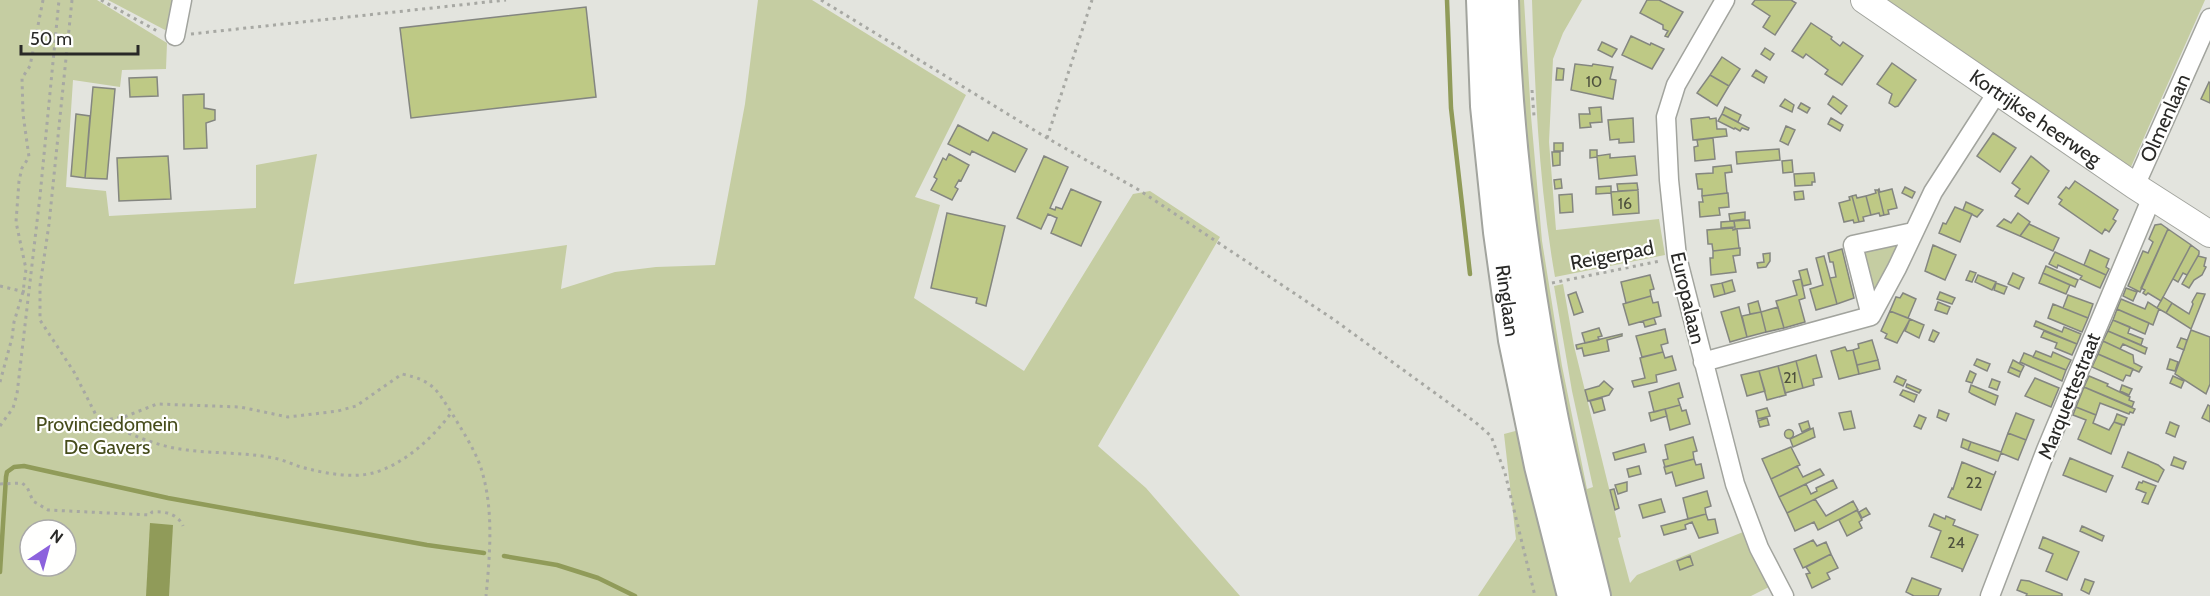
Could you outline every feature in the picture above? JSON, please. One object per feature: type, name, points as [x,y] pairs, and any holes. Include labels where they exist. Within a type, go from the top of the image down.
[{"type":"main road","name":"Ringlaan","points":[[1481,0],[1485,106],[1498,232],[1513,340],[1539,466],[1572,596]]},
{"type":"main road","name":"Ringlaan","points":[[1504,0],[1517,181],[1531,284],[1552,411],[1596,596]]},
{"type":"street","points":[[176,36],[182,0]]},
{"type":"street","name":"Europalaan","points":[[1725,0],[1676,85],[1666,117],[1669,180],[1677,257],[1735,484],[1759,548],[1784,596]]},
{"type":"street","name":"Kortrijkse heerweg","points":[[1864,0],[2210,234]]},
{"type":"street","name":"Olmenlaan","points":[[2144,191],[2210,18]]},
{"type":"street","points":[[1703,362],[1871,316],[1933,192],[1998,91]]},
{"type":"street","name":"Marquettestraat","points":[[1990,596],[2144,191]]},
{"type":"street","points":[[1871,316],[1853,245],[1913,232]]},
{"type":"path","points":[[0,382],[23,292],[26,269],[16,222],[19,182],[22,168],[28,157],[22,78],[30,66],[43,0]]},
{"type":"path","points":[[0,426],[13,408],[17,394],[59,0]]},
{"type":"path","points":[[72,0],[40,286],[40,320],[74,372],[99,421],[143,440],[185,450],[278,459],[309,470],[342,474],[372,473],[409,456],[439,430],[451,413]]},
{"type":"path","points":[[101,0],[168,36],[506,0]]},
{"type":"path","points":[[821,0],[1047,138],[1138,190],[1333,319],[1491,436],[1504,473],[1535,596]]},
{"type":"path","points":[[1047,138],[1092,0]]},
{"type":"path","points":[[1532,85],[1534,116]]},
{"type":"path","name":"Reigerpad","points":[[1552,282],[1677,257]]},
{"type":"path","points":[[0,286],[29,293]]},
{"type":"path","points":[[99,421],[124,417],[157,404],[240,407],[288,417],[338,411],[356,406],[402,374],[422,378],[435,387],[480,466],[488,496],[489,563],[486,596]]},
{"type":"path","points":[[0,484],[22,483],[27,487],[33,501],[48,510],[150,515],[156,511],[175,515],[180,518],[183,526]]},
{"type":"green space","name":"Provinciedomein De Gavers","points":[[0,0],[97,0],[167,43],[166,69],[122,70],[120,87],[73,80],[66,187],[106,191],[109,216],[256,208],[256,165],[317,154],[294,284],[567,245],[561,289],[615,272],[656,267],[715,265],[745,104],[758,0],[812,0],[966,95],[915,197],[940,205],[914,298],[1024,371],[1133,194],[1150,191],[1220,237],[1098,446],[1146,488],[1240,596],[0,596]]},
{"type":"green space","points":[[108,0],[174,0],[169,27],[165,30]]},
{"type":"green space","points":[[1517,0],[1524,0],[1542,241],[1562,366],[1587,489],[1593,487],[1572,391],[1554,286],[1563,284],[1574,346],[1621,537],[1618,538],[1630,583],[1637,575],[1743,532],[1769,587],[1751,596],[1612,596],[1581,492],[1550,334],[1529,170]]},
{"type":"green space","points":[[1532,0],[1582,0],[1563,33],[1553,59],[1549,142],[1556,230],[1659,219],[1665,255],[1555,277],[1541,174]]},
{"type":"green space","points":[[1883,0],[2205,0],[2130,169]]},
{"type":"green space","points":[[1901,240],[1873,295],[1863,248]]},
{"type":"green space","points":[[1523,429],[1563,596],[1478,596],[1516,539],[1504,434]]},
{"type":"shaded area","points":[[150,523],[173,525],[169,596],[146,596]]},
{"type":"building","points":[[1647,0],[1659,0],[1683,12],[1668,37],[1665,36],[1668,31],[1663,29],[1663,25],[1640,13]]},
{"type":"building","points":[[1755,0],[1791,0],[1796,3],[1775,35],[1763,27],[1770,16],[1752,4]]},
{"type":"building","points":[[586,7],[596,97],[411,118],[400,28]]},
{"type":"building","points":[[1811,23],[1832,37],[1831,39],[1840,46],[1843,42],[1863,56],[1842,85],[1825,74],[1828,70],[1806,54],[1803,58],[1792,51]]},
{"type":"building","points":[[1631,36],[1664,49],[1652,69],[1622,55]]},
{"type":"building","points":[[1602,42],[1617,49],[1612,57],[1598,50]]},
{"type":"building","points":[[1765,48],[1774,54],[1770,60],[1761,54]]},
{"type":"building","points":[[1722,57],[1740,69],[1729,86],[1710,75]]},
{"type":"building","points":[[1892,63],[1916,80],[1895,107],[1889,103],[1892,94],[1877,84]]},
{"type":"building","points":[[1575,64],[1613,67],[1610,79],[1616,80],[1613,99],[1571,90]]},
{"type":"building","points":[[1557,68],[1564,69],[1563,80],[1556,80]]},
{"type":"building","points":[[1756,70],[1767,77],[1764,83],[1752,76]]},
{"type":"building","points":[[1710,75],[1729,86],[1717,106],[1697,93]]},
{"type":"building","points":[[157,77],[158,96],[130,97],[129,78]]},
{"type":"building","points":[[2210,83],[2210,103],[2201,99]]},
{"type":"building","points":[[93,87],[115,89],[107,179],[85,178]]},
{"type":"building","points":[[204,94],[204,108],[215,110],[215,120],[206,123],[207,148],[184,149],[183,95]]},
{"type":"building","points":[[1833,96],[1847,106],[1841,114],[1828,104]]},
{"type":"building","points":[[1785,99],[1794,105],[1792,112],[1780,106]]},
{"type":"building","points":[[1801,103],[1810,108],[1807,113],[1798,108]]},
{"type":"building","points":[[1601,107],[1602,122],[1590,123],[1591,127],[1580,128],[1579,114],[1590,114],[1589,108]]},
{"type":"building","points":[[1725,107],[1741,115],[1738,122],[1722,114]]},
{"type":"building","points":[[76,114],[90,116],[85,178],[71,176]]},
{"type":"building","points":[[1722,114],[1749,128],[1748,130],[1742,128],[1740,131],[1718,121]]},
{"type":"building","points":[[1709,117],[1710,119],[1716,118],[1717,129],[1726,129],[1727,136],[1693,140],[1691,119]]},
{"type":"building","points":[[1633,118],[1634,142],[1619,143],[1619,139],[1610,140],[1608,120]]},
{"type":"building","points":[[1831,118],[1843,125],[1840,131],[1828,124]]},
{"type":"building","points":[[958,125],[988,141],[993,132],[1027,149],[1015,172],[972,151],[970,155],[948,144]]},
{"type":"building","points":[[1786,126],[1795,130],[1788,145],[1780,141]]},
{"type":"building","points":[[1993,133],[2016,148],[2000,172],[1977,156]]},
{"type":"building","points":[[1713,138],[1715,159],[1695,161],[1694,147],[1698,146],[1697,140]]},
{"type":"building","points":[[1554,143],[1563,143],[1563,151],[1554,151]]},
{"type":"building","points":[[1779,149],[1780,160],[1737,164],[1736,152]]},
{"type":"building","points":[[1590,150],[1597,150],[1597,156],[1610,154],[1610,158],[1635,156],[1637,175],[1599,179],[1597,157],[1590,158]]},
{"type":"building","points":[[1552,152],[1560,152],[1560,165],[1553,166]]},
{"type":"building","points":[[949,154],[969,165],[961,181],[959,180],[955,187],[958,189],[952,200],[931,190],[943,158],[946,160]]},
{"type":"building","points":[[168,156],[171,199],[119,201],[117,158]]},
{"type":"building","points":[[1044,156],[1068,167],[1050,208],[1062,209],[1071,189],[1101,202],[1081,246],[1051,233],[1057,218],[1048,214],[1041,229],[1017,218]]},
{"type":"building","points":[[2031,156],[2049,171],[2028,204],[2015,196],[2020,189],[2012,183]]},
{"type":"building","points":[[1792,160],[1793,172],[1783,173],[1782,161]]},
{"type":"building","points":[[1731,165],[1732,172],[1725,173],[1727,193],[1702,196],[1702,189],[1698,189],[1696,174],[1713,173],[1713,167]]},
{"type":"building","points":[[1814,173],[1815,182],[1812,182],[1812,185],[1795,186],[1794,174]]},
{"type":"building","points":[[1561,179],[1562,188],[1555,189],[1554,180]]},
{"type":"building","points":[[2075,181],[2118,210],[2113,219],[2116,221],[2109,232],[2105,229],[2102,234],[2059,204],[2062,200],[2058,197]]},
{"type":"building","points":[[1637,183],[1638,190],[1618,191],[1617,184]]},
{"type":"building","points":[[1611,186],[1611,193],[1596,194],[1596,187]]},
{"type":"building","points":[[1905,187],[1915,192],[1912,198],[1902,193]]},
{"type":"building","points":[[1879,189],[1880,192],[1892,189],[1897,208],[1888,210],[1889,214],[1884,215]]},
{"type":"building","points":[[1638,190],[1639,213],[1613,215],[1611,192]]},
{"type":"building","points":[[1875,190],[1878,190],[1884,215],[1880,216],[1879,213],[1871,215],[1866,196],[1876,193]]},
{"type":"building","points":[[1803,191],[1804,199],[1795,200],[1794,192]]},
{"type":"building","points":[[1728,193],[1729,207],[1719,208],[1720,215],[1700,217],[1699,202],[1703,202],[1702,196]]},
{"type":"building","points":[[1572,194],[1573,212],[1560,213],[1559,195]]},
{"type":"building","points":[[1856,195],[1857,198],[1866,196],[1871,215],[1863,217],[1864,221],[1859,222],[1852,196]]},
{"type":"building","points":[[1852,196],[1859,222],[1854,223],[1853,220],[1844,222],[1839,203],[1850,200],[1849,197]]},
{"type":"building","points":[[1966,202],[1983,210],[1977,217],[1963,210]]},
{"type":"building","points":[[1955,207],[1972,214],[1960,242],[1939,233],[1943,223],[1946,224]]},
{"type":"building","points":[[1745,212],[1745,219],[1730,221],[1729,214]]},
{"type":"building","points":[[947,213],[1005,226],[986,306],[976,303],[977,298],[931,288]]},
{"type":"building","points":[[2018,213],[2030,222],[2020,236],[1997,226],[2004,219],[2011,223]]},
{"type":"building","points":[[1749,220],[1750,228],[1735,229],[1734,221]]},
{"type":"building","points":[[1734,221],[1735,227],[1721,228],[1721,222]]},
{"type":"building","points":[[2029,224],[2059,238],[2053,251],[2020,236]]},
{"type":"building","points":[[2161,224],[2168,229],[2140,292],[2128,286],[2143,251],[2148,253],[2153,242],[2149,239],[2155,225]]},
{"type":"building","points":[[1733,228],[1733,230],[1737,229],[1739,248],[1713,251],[1712,244],[1708,244],[1707,230]]},
{"type":"building","points":[[2168,229],[2191,245],[2161,301],[2148,293],[2146,295],[2143,293],[2145,290],[2141,288]]},
{"type":"building","points":[[1933,245],[1956,255],[1945,280],[1925,271]]},
{"type":"building","points":[[2191,245],[2199,251],[2199,254],[2187,275],[2183,273],[2178,282],[2173,279]]},
{"type":"building","points":[[1740,248],[1740,255],[1733,256],[1736,272],[1711,275],[1710,258],[1713,258],[1713,251]]},
{"type":"building","points":[[1842,249],[1854,298],[1837,304],[1830,278],[1836,277],[1833,262],[1830,262],[1828,253]]},
{"type":"building","points":[[2090,250],[2109,259],[2106,267],[2109,269],[2106,275],[2084,265]]},
{"type":"building","points":[[2055,252],[2106,275],[2100,288],[2080,279],[2082,276],[2058,265],[2057,268],[2049,264]]},
{"type":"building","points":[[1770,253],[1770,261],[1766,267],[1758,268],[1757,263],[1764,262],[1763,254]]},
{"type":"building","points":[[1824,256],[1837,304],[1816,310],[1810,289],[1823,285],[1816,258]]},
{"type":"building","points":[[2198,256],[2206,258],[2204,266],[2206,267],[2202,275],[2194,280],[2189,288],[2182,284]]},
{"type":"building","points":[[2046,266],[2078,280],[2075,287],[2043,273]]},
{"type":"building","points":[[1807,269],[1811,284],[1803,286],[1799,271]]},
{"type":"building","points":[[1970,271],[1976,273],[1972,282],[1966,280]]},
{"type":"building","points":[[2013,273],[2024,278],[2019,289],[2008,284]]},
{"type":"building","points":[[2043,273],[2070,285],[2066,294],[2039,283]]},
{"type":"building","points":[[1650,275],[1654,289],[1650,290],[1651,296],[1626,303],[1621,282]]},
{"type":"building","points":[[1978,275],[1996,282],[1992,290],[1975,282]]},
{"type":"building","points":[[1801,279],[1805,298],[1799,300],[1805,322],[1784,328],[1776,301],[1797,295],[1793,281]]},
{"type":"building","points":[[1732,280],[1735,291],[1725,294],[1722,283]]},
{"type":"building","points":[[1722,283],[1725,294],[1714,297],[1711,285]]},
{"type":"building","points":[[1996,283],[2007,287],[2004,294],[1994,290]]},
{"type":"building","points":[[2126,288],[2137,292],[2133,301],[2123,296]]},
{"type":"building","points":[[1576,292],[1583,312],[1574,315],[1568,295]]},
{"type":"building","points":[[1940,292],[1955,298],[1952,304],[1937,299]]},
{"type":"building","points":[[1903,293],[1916,299],[1908,318],[1890,311],[1896,297],[1900,298]]},
{"type":"building","points":[[2197,293],[2205,294],[2191,329],[2166,313],[2172,303],[2189,314]]},
{"type":"building","points":[[2068,295],[2093,304],[2088,318],[2063,308]]},
{"type":"building","points":[[1651,296],[1653,303],[1658,302],[1661,316],[1629,325],[1623,304]]},
{"type":"building","points":[[2163,297],[2172,303],[2166,313],[2157,308]]},
{"type":"building","points":[[2121,299],[2145,309],[2148,302],[2159,309],[2153,325],[2117,309]]},
{"type":"building","points":[[1758,301],[1761,312],[1750,314],[1748,304]]},
{"type":"building","points":[[1938,302],[1950,307],[1947,314],[1935,310]]},
{"type":"building","points":[[2053,304],[2088,318],[2082,332],[2048,318]]},
{"type":"building","points":[[1739,307],[1747,337],[1730,342],[1721,312]]},
{"type":"building","points":[[1778,307],[1784,328],[1766,332],[1761,312]]},
{"type":"building","points":[[2117,309],[2149,323],[2145,334],[2113,320]]},
{"type":"building","points":[[1890,311],[1910,319],[1897,343],[1885,338],[1887,334],[1881,331]]},
{"type":"building","points":[[1761,312],[1766,332],[1747,337],[1742,316]]},
{"type":"building","points":[[1654,318],[1656,324],[1645,327],[1643,321]]},
{"type":"building","points":[[1910,319],[1924,325],[1919,338],[1905,331]]},
{"type":"building","points":[[2113,320],[2130,327],[2128,333],[2143,339],[2141,345],[2108,331]]},
{"type":"building","points":[[2036,321],[2062,332],[2064,327],[2081,334],[2077,344],[2034,326]]},
{"type":"building","points":[[1599,328],[1602,336],[1598,337],[1599,340],[1585,343],[1582,333]]},
{"type":"building","points":[[1665,329],[1668,343],[1661,345],[1663,352],[1642,357],[1636,336]]},
{"type":"building","points":[[1933,330],[1939,333],[1934,342],[1929,340]]},
{"type":"building","points":[[2191,330],[2210,337],[2210,384],[2206,394],[2175,374]]},
{"type":"building","points":[[2044,331],[2077,344],[2072,355],[2055,348],[2057,343],[2041,337]]},
{"type":"building","points":[[2108,331],[2147,348],[2145,354],[2123,344],[2120,349],[2103,341]]},
{"type":"building","points":[[1622,334],[1622,336],[1607,340],[1609,351],[1584,356],[1582,348],[1577,349],[1576,345]]},
{"type":"building","points":[[2181,338],[2187,340],[2184,350],[2177,347]]},
{"type":"building","points":[[1872,340],[1878,360],[1857,365],[1853,350],[1859,348],[1858,344]]},
{"type":"building","points":[[2103,341],[2133,355],[2134,363],[2142,367],[2139,372],[2098,354]]},
{"type":"building","points":[[1845,347],[1847,351],[1853,350],[1859,374],[1839,379],[1831,351]]},
{"type":"building","points":[[2036,351],[2051,357],[2053,352],[2071,360],[2066,370],[2033,357]]},
{"type":"building","points":[[1663,352],[1665,358],[1672,356],[1676,370],[1656,375],[1657,382],[1634,387],[1632,381],[1645,378],[1640,358]]},
{"type":"building","points":[[2024,353],[2066,370],[2062,381],[2020,362]]},
{"type":"building","points":[[2098,354],[2133,369],[2130,376],[2126,375],[2123,381],[2092,367]]},
{"type":"building","points":[[1816,355],[1822,377],[1813,379],[1814,385],[1803,388],[1796,361]]},
{"type":"building","points":[[1977,359],[1990,364],[1987,371],[1974,365]]},
{"type":"building","points":[[2170,359],[2178,362],[2175,371],[2167,369]]},
{"type":"building","points":[[1878,360],[1880,369],[1859,374],[1857,365]]},
{"type":"building","points":[[2013,360],[2024,366],[2021,372],[2010,367]]},
{"type":"building","points":[[1796,361],[1803,388],[1785,393],[1778,366]]},
{"type":"building","points":[[1778,366],[1786,395],[1767,400],[1759,371]]},
{"type":"building","points":[[2010,367],[2021,372],[2019,377],[2008,372]]},
{"type":"building","points":[[1759,371],[1765,391],[1747,396],[1741,375]]},
{"type":"building","points":[[1970,371],[1976,374],[1972,383],[1966,381]]},
{"type":"building","points":[[1897,376],[1906,380],[1903,386],[1894,382]]},
{"type":"building","points":[[2089,376],[2130,397],[2129,400],[2134,402],[2132,407],[2084,387]]},
{"type":"building","points":[[2173,376],[2184,381],[2181,388],[2170,383]]},
{"type":"building","points":[[2035,378],[2059,388],[2051,407],[2025,396]]},
{"type":"building","points":[[1992,379],[2000,382],[1997,390],[1989,387]]},
{"type":"building","points":[[1604,381],[1613,389],[1609,395],[1588,401],[1585,390],[1599,386]]},
{"type":"building","points":[[1679,383],[1683,397],[1678,399],[1680,405],[1654,412],[1649,392]]},
{"type":"building","points":[[1907,384],[1921,390],[1919,393],[1906,387]]},
{"type":"building","points":[[1971,385],[1998,396],[1995,405],[1969,392]]},
{"type":"building","points":[[2122,385],[2132,389],[2129,395],[2120,391]]},
{"type":"building","points":[[2084,387],[2135,409],[2129,414],[2100,403],[2096,415],[2076,407]]},
{"type":"building","points":[[1903,390],[1917,395],[1914,402],[1900,395]]},
{"type":"building","points":[[1602,398],[1605,410],[1594,413],[1590,401]]},
{"type":"building","points":[[1680,405],[1682,411],[1686,410],[1690,424],[1670,430],[1665,409]]},
{"type":"building","points":[[2208,405],[2210,406],[2210,422],[2202,418]]},
{"type":"building","points":[[2076,407],[2096,415],[2093,423],[2109,430],[2114,422],[2122,425],[2111,454],[2078,439],[2086,420],[2073,415]]},
{"type":"building","points":[[1767,408],[1770,416],[1758,419],[1756,411]]},
{"type":"building","points":[[1665,409],[1667,416],[1651,421],[1649,413]]},
{"type":"building","points":[[1939,410],[1949,414],[1946,421],[1937,417]]},
{"type":"building","points":[[1851,411],[1855,428],[1844,430],[1839,413]]},
{"type":"building","points":[[2016,413],[2034,420],[2026,440],[2008,433]]},
{"type":"building","points":[[2117,414],[2127,418],[2124,425],[2114,422]]},
{"type":"building","points":[[1919,415],[1926,418],[1921,429],[1914,426]]},
{"type":"building","points":[[1767,418],[1769,425],[1760,427],[1758,421]]},
{"type":"building","points":[[1808,421],[1810,428],[1802,432],[1799,424]]},
{"type":"building","points":[[2170,422],[2179,426],[2175,437],[2166,433]]},
{"type":"building","points":[[1813,428],[1815,437],[1793,447],[1790,439]]},
{"type":"building","points":[[1789,429],[1794,434],[1789,439],[1784,434]]},
{"type":"building","points":[[2008,433],[2026,440],[2018,460],[2001,453],[1998,461],[1968,450],[1971,442],[2001,452]]},
{"type":"building","points":[[1693,437],[1697,451],[1693,452],[1694,459],[1665,467],[1663,460],[1668,459],[1665,445]]},
{"type":"building","points":[[1963,439],[1971,442],[1968,450],[1961,447]]},
{"type":"building","points":[[1644,444],[1646,452],[1615,460],[1613,453]]},
{"type":"building","points":[[1791,447],[1800,465],[1771,479],[1762,459]]},
{"type":"building","points":[[2128,452],[2164,470],[2158,482],[2122,467]]},
{"type":"building","points":[[2174,457],[2186,462],[2183,469],[2171,465]]},
{"type":"building","points":[[2070,458],[2113,476],[2106,492],[2063,475]]},
{"type":"building","points":[[1694,459],[1696,465],[1701,464],[1704,478],[1676,486],[1672,472],[1666,474],[1664,467]]},
{"type":"building","points":[[1962,462],[1994,475],[1996,471],[1981,510],[1948,497]]},
{"type":"building","points":[[1639,466],[1641,474],[1629,477],[1627,469]]},
{"type":"building","points":[[1797,466],[1803,477],[1820,469],[1824,475],[1779,497],[1771,479]]},
{"type":"building","points":[[1833,480],[1837,488],[1787,513],[1779,497],[1806,484],[1811,494],[1817,491],[1816,488]]},
{"type":"building","points":[[2143,481],[2156,486],[2148,504],[2142,502],[2146,493],[2136,489],[2139,482]]},
{"type":"building","points":[[1627,482],[1627,491],[1618,494],[1615,485]]},
{"type":"building","points":[[1614,489],[1619,508],[1615,510],[1610,490]]},
{"type":"building","points":[[1707,491],[1711,506],[1705,508],[1706,514],[1688,519],[1683,498]]},
{"type":"building","points":[[1661,499],[1665,512],[1643,518],[1639,505]]},
{"type":"building","points":[[1815,499],[1826,516],[1853,501],[1858,510],[1818,530],[1814,522],[1795,531],[1787,513]]},
{"type":"building","points":[[1866,508],[1870,514],[1862,518],[1859,512]]},
{"type":"building","points":[[1857,510],[1862,520],[1859,522],[1862,528],[1847,536],[1839,520]]},
{"type":"building","points":[[1706,514],[1708,520],[1715,519],[1718,533],[1699,538],[1692,522],[1685,525],[1686,529],[1664,535],[1661,526]]},
{"type":"building","points":[[1934,514],[1955,520],[1953,525],[1978,535],[1962,572],[1962,569],[1931,557],[1941,531],[1929,526]]},
{"type":"building","points":[[2082,526],[2104,536],[2102,541],[2080,531]]},
{"type":"building","points":[[2043,537],[2079,552],[2067,580],[2046,571],[2053,554],[2039,548]]},
{"type":"building","points":[[1813,540],[1817,546],[1826,542],[1831,554],[1803,568],[1794,549]]},
{"type":"building","points":[[1831,554],[1838,568],[1827,573],[1830,579],[1812,588],[1806,574],[1810,573],[1806,567]]},
{"type":"building","points":[[1690,556],[1693,565],[1680,570],[1677,561]]},
{"type":"building","points":[[1912,578],[1941,589],[1938,596],[1914,596],[1906,592]]},
{"type":"building","points":[[2085,579],[2094,582],[2089,594],[2081,590]]},
{"type":"building","points":[[2021,580],[2029,581],[2062,594],[2062,596],[2026,596],[2027,594],[2017,590]]},
{"type":"waterway","points":[[1447,0],[1451,108],[1470,274]]},
{"type":"waterway","points":[[0,572],[7,472],[14,467],[24,466],[168,498],[427,545],[484,553]]},
{"type":"waterway","points":[[504,556],[557,565],[598,578],[635,596]]}]
